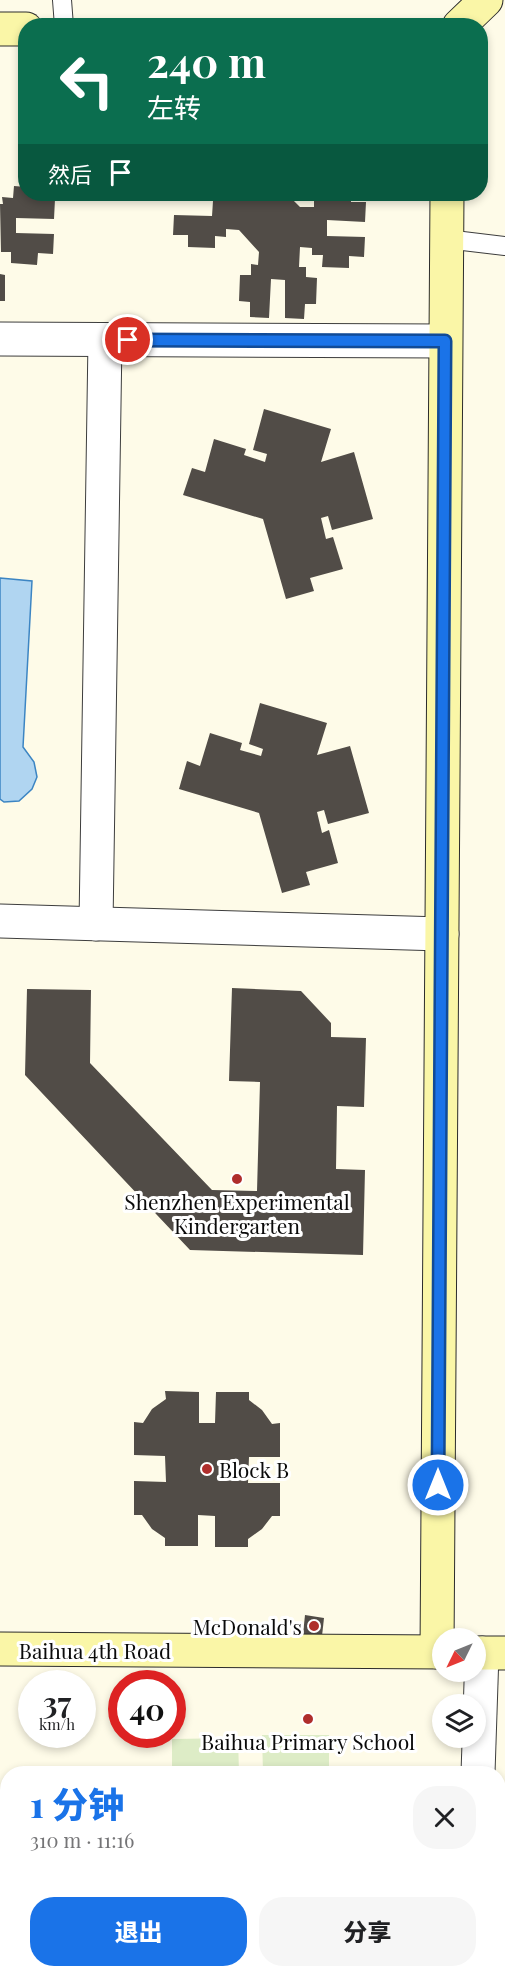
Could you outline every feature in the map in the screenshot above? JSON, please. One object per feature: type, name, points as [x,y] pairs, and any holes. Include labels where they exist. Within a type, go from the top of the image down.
[{"type":"street","points":[[467,18],[486,0]]},
{"type":"street","points":[[0,28],[18,29]]},
{"type":"street","points":[[440,1628],[447,201]]},
{"type":"street","points":[[0,339],[445,341]]},
{"type":"street","points":[[96,924],[105,340]]},
{"type":"street","points":[[0,921],[442,934]]},
{"type":"street","name":"Baihua 4th Road","points":[[0,1649],[432,1652]]},
{"type":"street","points":[[479,1766],[488,1653]]},
{"type":"lane","points":[[62,0],[63,18]]},
{"type":"lane","points":[[446,239],[505,246]]},
{"type":"green space","points":[[262,1735],[329,1735],[329,1766],[263,1766]]},
{"type":"green space","points":[[238,1738],[239,1766],[172,1766],[172,1748],[186,1748],[186,1739]]},
{"type":"water","points":[[0,578],[32,581],[23,747],[34,762],[37,777],[32,789],[19,801],[4,802],[0,799]]},
{"type":"building","points":[[14,186],[18,186],[18,201],[55,201],[54,219],[16,218],[16,233],[54,234],[53,254],[38,253],[37,265],[11,263],[11,252],[1,252],[0,204],[3,204],[2,197],[13,198]]},
{"type":"building","points":[[213,201],[294,201],[300,207],[314,207],[314,201],[366,202],[365,222],[327,220],[327,236],[365,237],[364,257],[349,256],[349,268],[322,267],[323,255],[312,255],[312,248],[300,247],[299,267],[306,267],[306,277],[317,278],[316,304],[305,304],[304,319],[285,318],[285,280],[271,279],[269,318],[250,317],[250,302],[239,301],[240,275],[251,275],[251,264],[258,265],[259,252],[239,230],[226,229],[226,237],[215,236],[215,248],[188,247],[188,235],[173,235],[174,215],[212,216]]},
{"type":"building","points":[[0,274],[5,275],[5,301],[0,301]]},
{"type":"building","points":[[264,409],[331,429],[321,462],[354,452],[373,519],[332,530],[328,516],[321,518],[326,539],[333,537],[343,569],[310,578],[314,591],[286,599],[263,519],[183,495],[192,468],[205,472],[214,439],[246,449],[244,455],[265,462],[267,454],[253,450]]},
{"type":"building","points":[[260,703],[327,723],[317,755],[350,746],[369,813],[328,824],[324,810],[317,812],[322,833],[329,830],[338,863],[306,872],[310,885],[282,893],[259,813],[179,789],[187,761],[200,766],[210,733],[242,743],[240,750],[261,756],[263,749],[249,744]]},
{"type":"building","points":[[232,988],[301,991],[331,1023],[331,1037],[366,1038],[364,1107],[337,1106],[336,1169],[365,1170],[363,1255],[190,1250],[25,1075],[27,989],[91,990],[90,1063],[212,1190],[257,1191],[260,1082],[229,1081]]},
{"type":"building","name":"Block B","points":[[165,1391],[199,1392],[199,1423],[215,1423],[216,1392],[249,1392],[249,1400],[262,1410],[272,1424],[280,1423],[280,1457],[249,1457],[248,1483],[280,1483],[280,1516],[272,1516],[262,1529],[248,1539],[248,1547],[215,1547],[215,1516],[198,1515],[198,1546],[165,1546],[165,1538],[152,1529],[142,1515],[134,1515],[134,1481],[166,1482],[165,1456],[134,1455],[134,1422],[143,1423],[152,1409],[166,1399]]},
{"type":"building","name":"McDonald's","points":[[305,1615],[324,1618],[322,1636],[303,1634]]},
{"type":"place","name":"Shenzhen Experimental Kindergarten","points":[[237,1179]]},
{"type":"place","name":"Block B","points":[[207,1469]]},
{"type":"place","name":"McDonald's","points":[[314,1626]]},
{"type":"place","name":"Baihua Primary School","points":[[308,1719]]},
{"type":"route","points":[[128,340],[445,341],[438,1485]]}]
